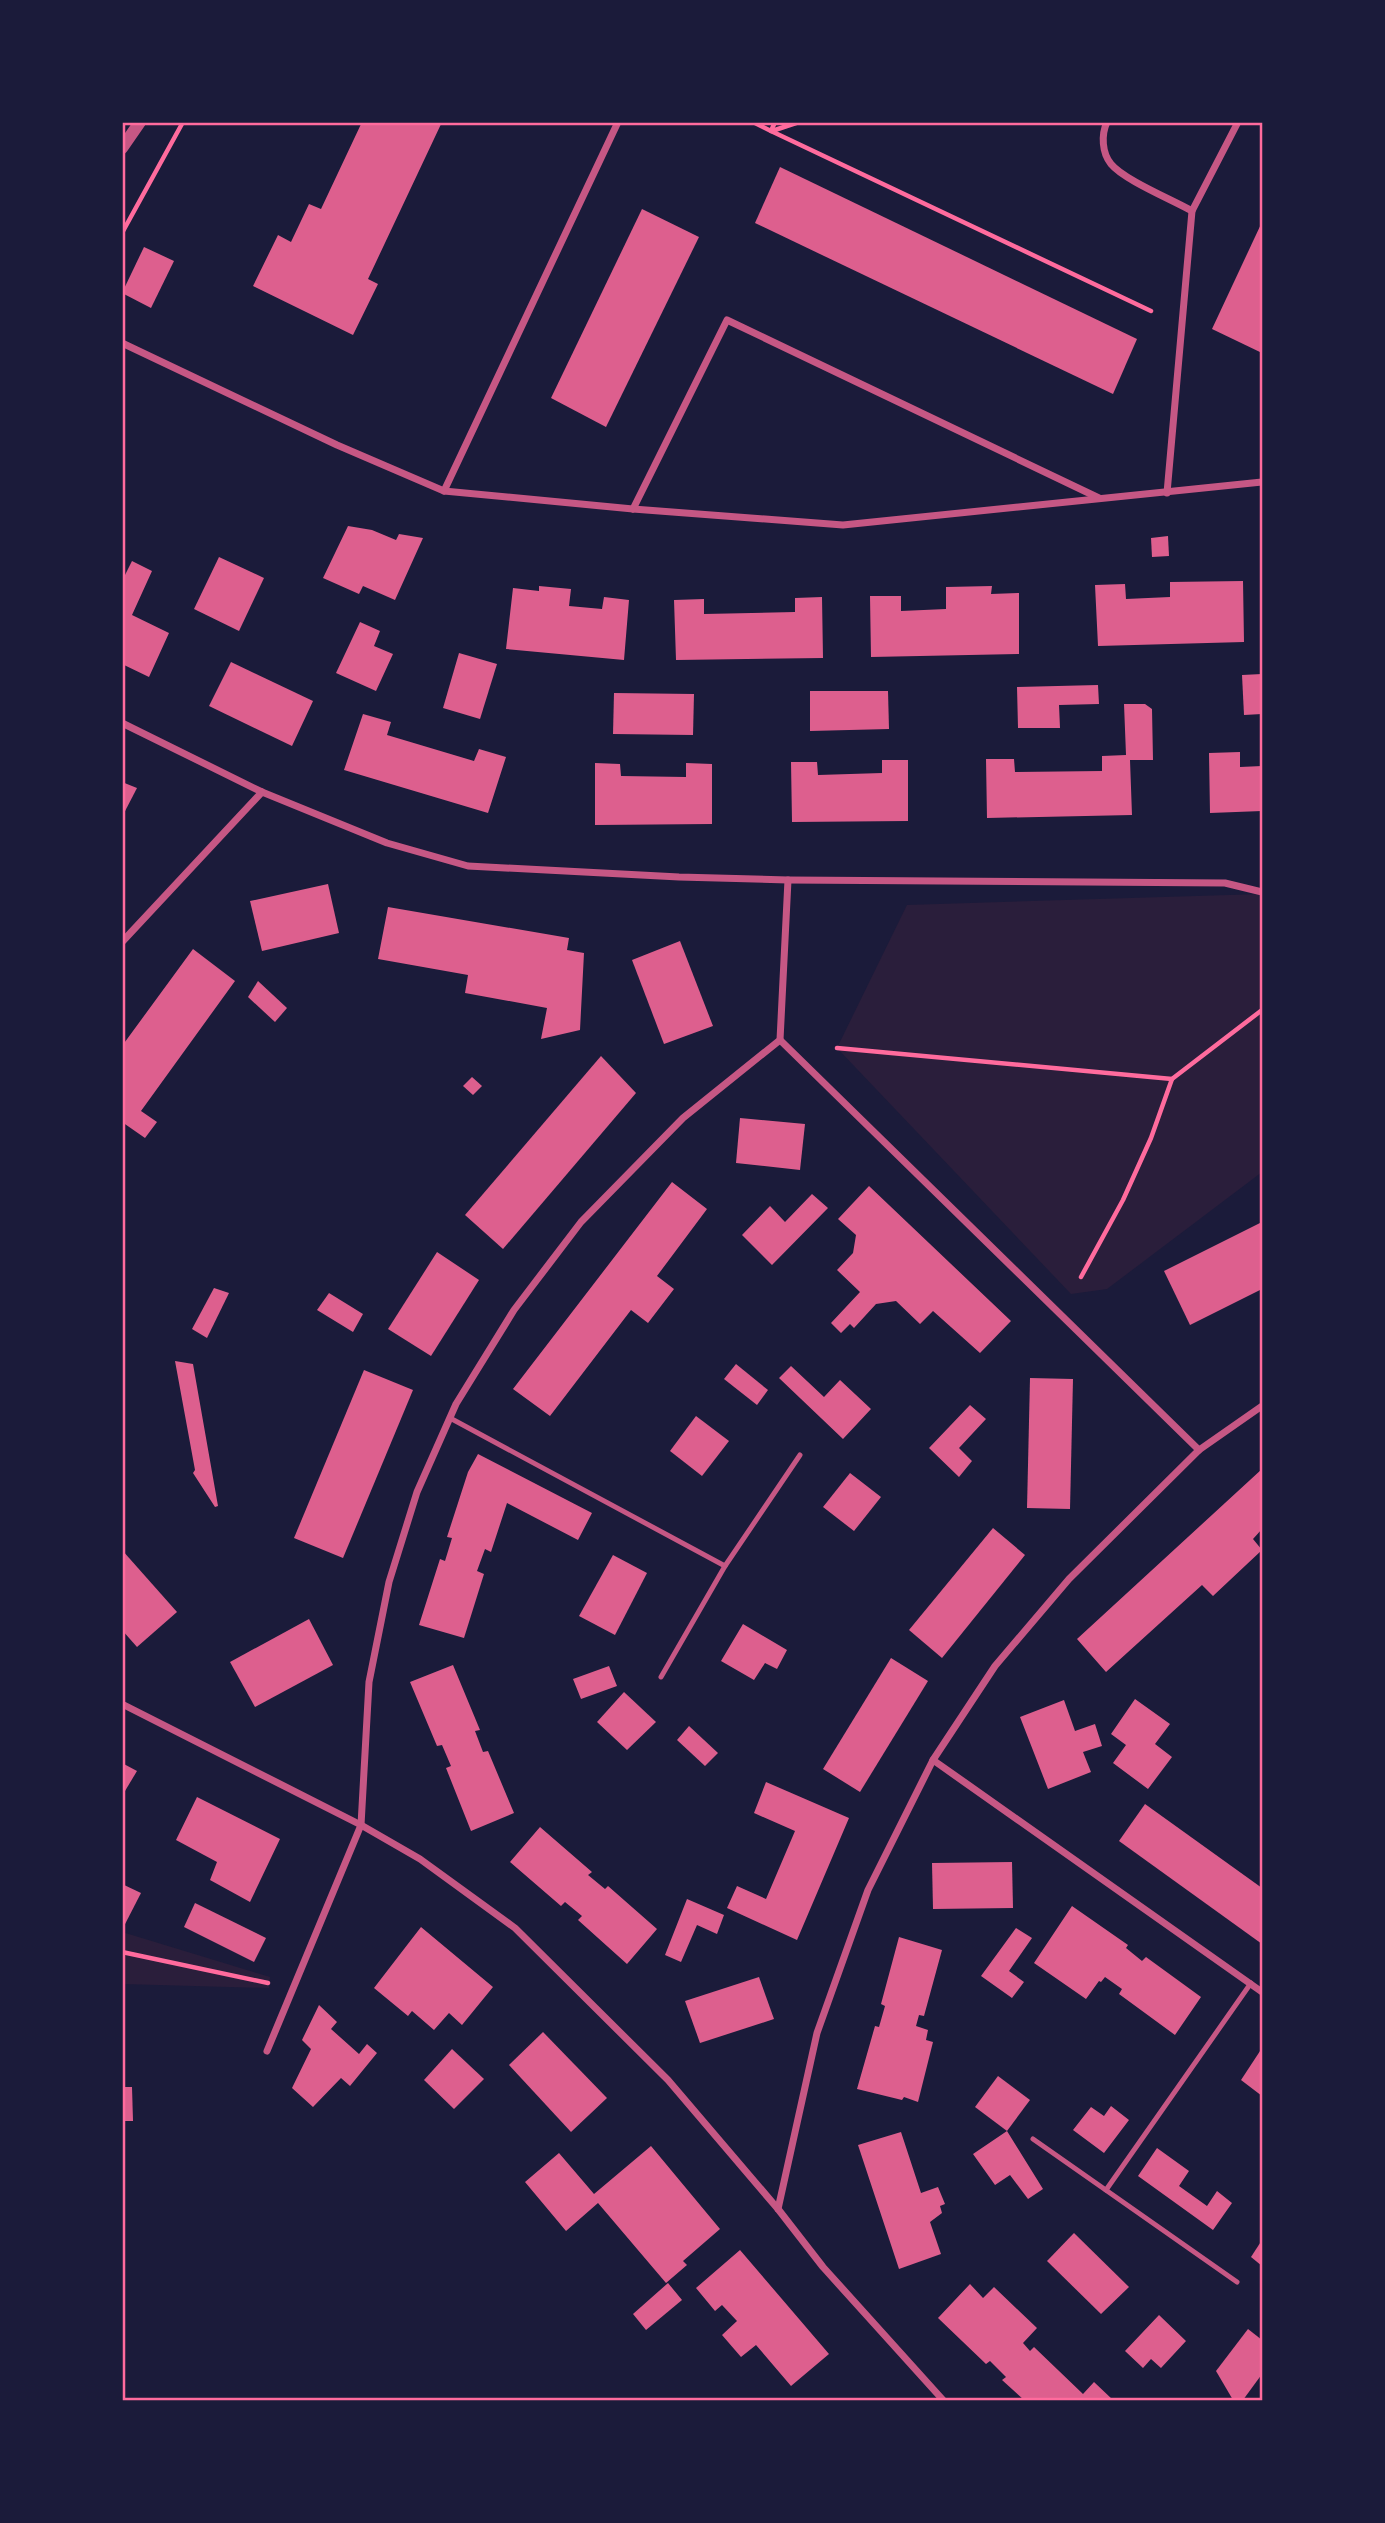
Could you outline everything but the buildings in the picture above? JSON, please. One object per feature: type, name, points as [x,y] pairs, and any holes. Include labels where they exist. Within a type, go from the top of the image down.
[{"type":"street","points":[[122,148],[139,122]]},
{"type":"street","points":[[444,491],[618,122]]},
{"type":"street","points":[[1107,122],[1103,130],[1103,145],[1111,164],[1124,174],[1192,211]]},
{"type":"street","points":[[1167,493],[1192,211],[1238,122]]},
{"type":"street","points":[[633,509],[727,320],[1099,498]]},
{"type":"street","points":[[122,343],[337,445],[444,491],[843,525],[1262,482]]},
{"type":"street","points":[[122,723],[262,792],[387,843],[468,866],[788,880],[1225,883],[1262,892]]},
{"type":"street","points":[[122,942],[262,792]]},
{"type":"street","points":[[267,2051],[361,1825],[369,1682],[389,1582],[418,1492],[456,1404],[514,1310],[581,1222],[683,1118],[780,1040],[788,880]]},
{"type":"street","points":[[780,1040],[1199,1450]]},
{"type":"street","points":[[778,2209],[817,2033],[869,1890],[933,1760],[995,1666],[1069,1579],[1199,1450],[1262,1406]]},
{"type":"street","points":[[122,1704],[361,1825],[420,1859],[514,1928],[668,2080],[778,2209],[823,2267],[943,2400]]},
{"type":"street","points":[[933,1760],[1262,1992]]},
{"type":"lane","points":[[450,1418],[725,1566]]},
{"type":"lane","points":[[661,1677],[725,1566],[800,1455]]},
{"type":"lane","points":[[1106,2190],[1251,1983]]},
{"type":"lane","points":[[1033,2139],[1237,2282]]},
{"type":"path","points":[[122,233],[183,122]]},
{"type":"path","points":[[754,122],[1151,310]]},
{"type":"path","points":[[771,131],[775,122]]},
{"type":"path","points":[[771,131],[799,122]]},
{"type":"path","points":[[1081,1277],[1123,1200],[1152,1138],[1172,1079],[1262,1010]]},
{"type":"path","points":[[837,1048],[1172,1079]]},
{"type":"path","points":[[122,1952],[293,1989]]},
{"type":"shaded area","points":[[1262,894],[1262,1172],[1107,1289],[1071,1294],[837,1048],[907,905]]},
{"type":"shaded area","points":[[122,1932],[270,1977],[269,1988],[123,1984]]}]
